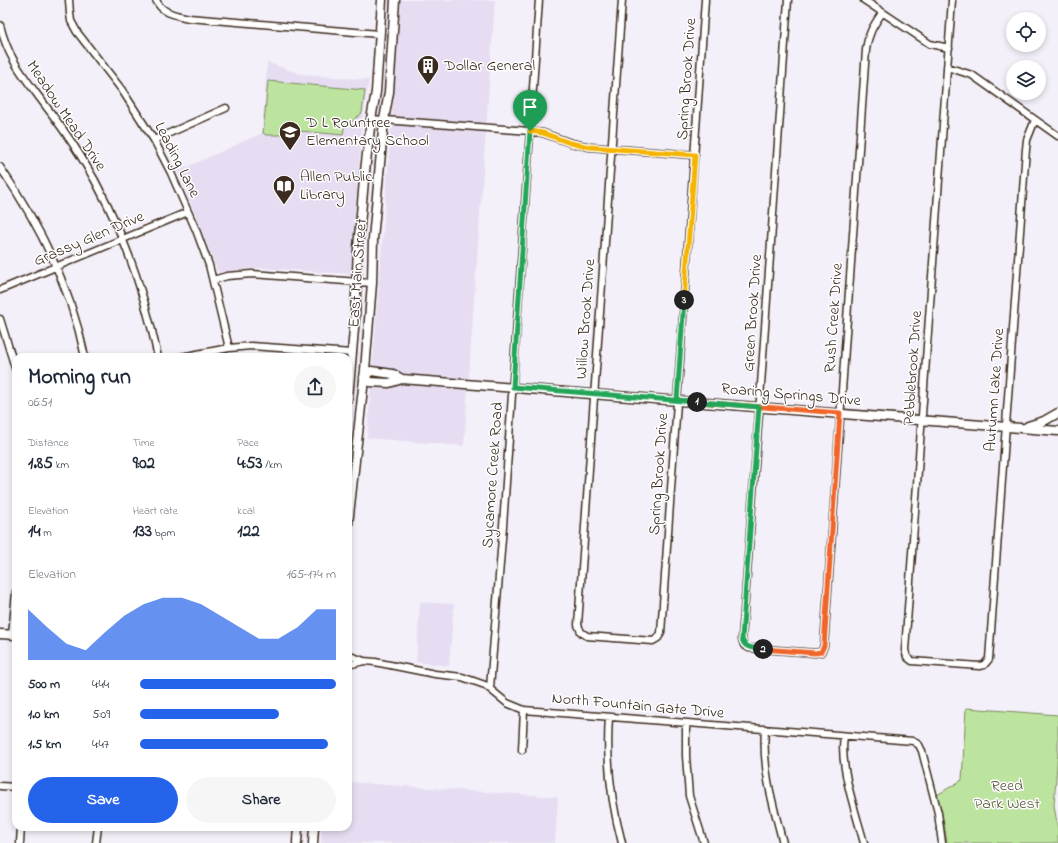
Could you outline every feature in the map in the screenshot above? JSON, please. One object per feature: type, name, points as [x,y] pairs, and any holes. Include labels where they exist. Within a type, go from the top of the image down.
[{"type":"main road","name":"East Main Street","points":[[352,353],[358,282],[358,248],[371,119],[376,92],[382,0]]},
{"type":"main road","name":"East Main Street","points":[[352,487],[364,377],[372,283],[378,181],[388,92],[395,0]]},
{"type":"main road","points":[[379,34],[393,35]]},
{"type":"main road","points":[[364,180],[378,181]]},
{"type":"main road","name":"Roaring Springs Drive","points":[[364,377],[371,371],[393,374],[402,379],[1058,431]]},
{"type":"main road","points":[[352,376],[364,377]]},
{"type":"main road","points":[[1020,428],[1044,421],[1058,413]]},
{"type":"main road","points":[[0,634],[12,635]]},
{"type":"main road","points":[[297,843],[298,831]]},
{"type":"main road","points":[[313,843],[314,831]]},
{"type":"street","name":"Leading Lane","points":[[69,0],[71,21],[77,32],[122,90],[154,140],[171,173],[203,247],[213,280],[229,348]]},
{"type":"street","points":[[156,0],[162,9],[169,13],[189,18],[379,34]]},
{"type":"street","name":"Sycamore Creek Road","points":[[490,688],[513,387],[539,0]]},
{"type":"street","name":"Willow Brook Drive","points":[[622,0],[579,610],[579,629],[587,636],[653,641],[658,638]]},
{"type":"street","name":"Spring Brook Drive","points":[[658,638],[660,633],[705,0]]},
{"type":"street","name":"Green Brook Drive","points":[[788,0],[742,639],[744,645],[750,648],[815,653],[821,652]]},
{"type":"street","points":[[864,0],[930,44],[948,48]]},
{"type":"street","name":"Pebblebrook Drive","points":[[952,0],[906,654],[912,661],[978,666],[986,664]]},
{"type":"street","name":"Rush Creek Drive","points":[[821,652],[824,646],[867,38],[870,30],[882,13]]},
{"type":"street","name":"Meadow Mead Drive","points":[[0,25],[9,54],[16,66],[80,155],[106,199],[122,238],[144,300],[157,353]]},
{"type":"street","points":[[947,67],[972,75],[1058,136]]},
{"type":"street","points":[[154,140],[226,108]]},
{"type":"street","points":[[371,119],[530,131],[543,133],[576,145],[695,155]]},
{"type":"street","name":"Autumn Lake Drive","points":[[986,664],[989,657],[1026,148],[1027,140],[1035,120]]},
{"type":"street","points":[[0,168],[19,195],[45,241],[57,267],[85,353]]},
{"type":"street","name":"Grassy Glen Drive","points":[[0,290],[122,238],[188,212]]},
{"type":"street","points":[[213,280],[227,276],[252,274],[372,283]]},
{"type":"street","points":[[0,319],[12,358]]},
{"type":"street","points":[[202,353],[229,348],[265,346],[352,353]]},
{"type":"street","name":"North Fountain Gate Drive","points":[[352,657],[364,662]]},
{"type":"street","name":"North Fountain Gate Drive","points":[[352,664],[375,662],[474,680],[490,688],[507,703],[524,710],[913,741],[921,748],[935,801],[942,843]]},
{"type":"street","points":[[522,750],[524,710]]},
{"type":"street","points":[[609,717],[607,757],[613,805],[622,843]]},
{"type":"street","points":[[686,723],[686,756],[689,796],[704,843]]},
{"type":"street","points":[[765,730],[764,748],[768,782],[783,843]]},
{"type":"street","points":[[844,736],[842,750],[845,769],[864,843]]},
{"type":"street","points":[[0,786],[12,787]]},
{"type":"street","points":[[20,843],[21,831]]},
{"type":"street","points":[[96,843],[98,831]]},
{"type":"shaded area","points":[[401,0],[495,0],[464,446],[367,438]]},
{"type":"shaded area","name":"D L Rountree Elementary School","points":[[267,62],[300,74],[369,80],[362,123],[351,274],[262,268],[218,272],[178,171],[262,133]]},
{"type":"shaded area","points":[[420,602],[454,604],[449,666],[416,662]]},
{"type":"shaded area","points":[[352,782],[558,797],[555,843],[321,843],[322,831],[352,831]]},
{"type":"green space","points":[[268,81],[365,90],[362,113],[344,128],[343,135],[289,130],[288,135],[266,135],[263,133]]},
{"type":"green space","name":"Reed Park West","points":[[966,708],[1058,715],[1058,751],[1054,805],[1058,830],[1058,843],[947,843],[937,795],[962,780]]},
{"type":"place","name":"Dollar General","points":[[428,86]]},
{"type":"place","name":"D L Rountree Elementary School","points":[[290,152]]},
{"type":"place","name":"Allen Public Library","points":[[284,206]]},
{"type":"route","points":[[530,131],[513,387],[759,407],[840,413],[824,646],[821,652],[815,653],[750,648],[746,647],[742,642],[759,407],[677,400],[695,155],[576,145],[543,133],[530,131]]}]
